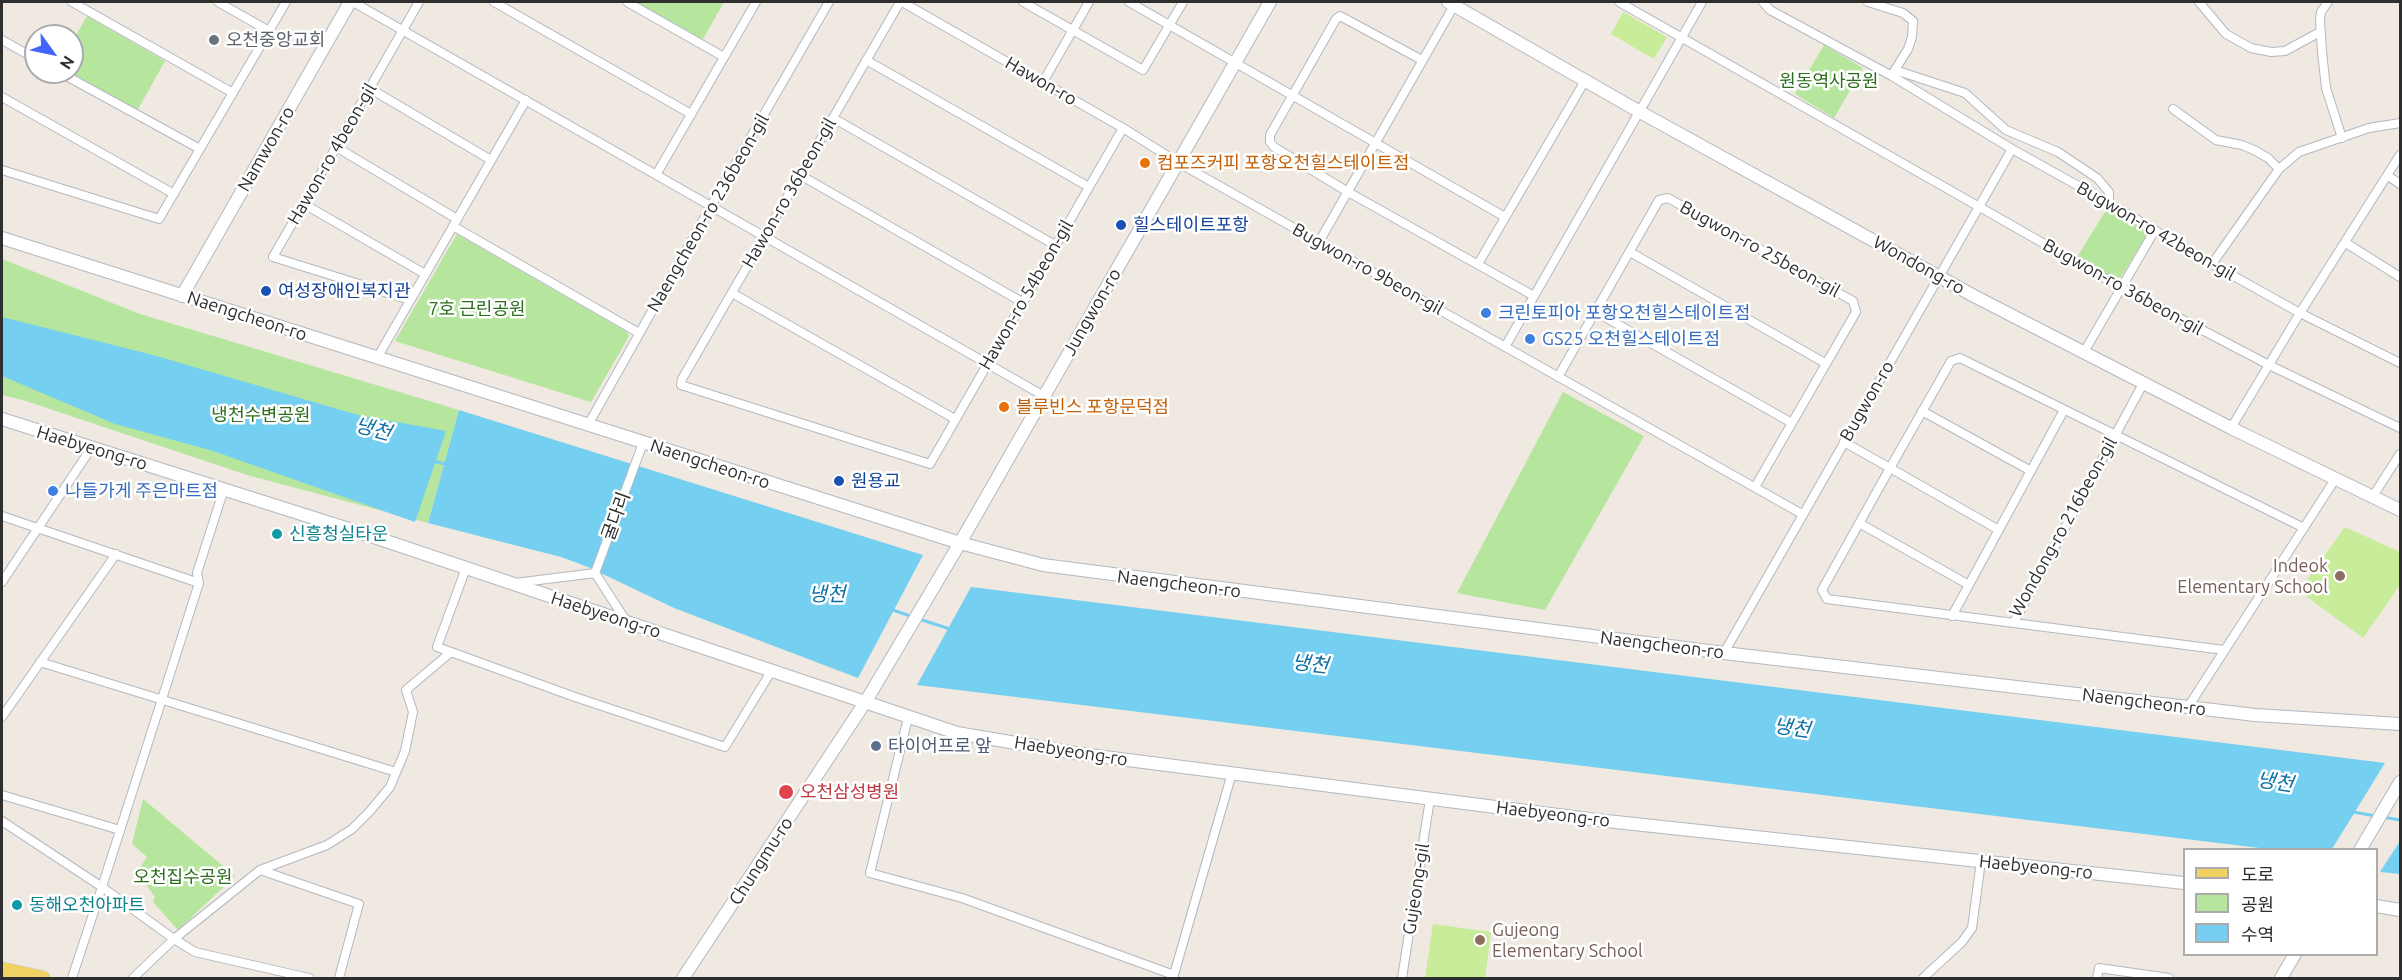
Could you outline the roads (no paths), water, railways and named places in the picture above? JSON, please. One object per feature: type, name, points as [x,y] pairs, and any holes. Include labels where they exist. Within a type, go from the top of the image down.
[{"type":"main road","points":[[2,969],[44,978]]},
{"type":"street","points":[[72,2],[233,93]]},
{"type":"street","points":[[218,2],[269,31]]},
{"type":"street","points":[[2,170],[159,219],[286,2]]},
{"type":"street","points":[[351,2],[1044,396]]},
{"type":"street","name":"Namwon-ro","points":[[182,296],[351,2]]},
{"type":"street","name":"Hawon-ro 4beon-gil","points":[[410,300],[273,257],[419,2]]},
{"type":"street","points":[[494,2],[691,114]]},
{"type":"street","points":[[627,2],[724,57]]},
{"type":"street","points":[[656,175],[756,2]]},
{"type":"street","name":"Naengcheon-ro 236beon-gil","points":[[588,425],[829,2]]},
{"type":"street","name":"Hawon-ro 36beon-gil","points":[[901,2],[764,236],[682,379],[681,385],[930,464]]},
{"type":"street","name":"Hawon-ro","points":[[901,2],[1123,128],[1177,162]]},
{"type":"street","points":[[1023,2],[1143,70],[1183,2]]},
{"type":"street","points":[[1043,82],[1089,2]]},
{"type":"street","points":[[1129,2],[1505,217]]},
{"type":"street","name":"Jungwon-ro","points":[[877,683],[960,543],[1270,2]]},
{"type":"street","name":"Bugwon-ro 36beon-gil","points":[[1619,2],[2122,288],[2269,365],[2400,428]]},
{"type":"street","points":[[1505,347],[1702,2]]},
{"type":"street","points":[[1764,2],[1770,10],[1893,73],[1965,93],[2006,130],[2058,152],[2097,178],[2109,192],[2109,203]]},
{"type":"street","points":[[1868,2],[1903,13],[1913,21],[1912,37],[1908,49],[1893,73]]},
{"type":"street","points":[[2199,2],[2226,34],[2251,48],[2271,52],[2284,51],[2320,32]]},
{"type":"street","points":[[2328,2],[2321,12],[2320,32],[2326,88],[2342,138]]},
{"type":"street","points":[[1319,242],[1453,3]]},
{"type":"street","name":"Wondong-ro","points":[[1453,3],[1640,112],[1939,276],[2231,428],[2400,510]]},
{"type":"street","points":[[1422,60],[1340,16],[1336,19],[1270,135],[1270,142],[1274,147],[1348,192],[1534,296]]},
{"type":"street","points":[[2,40],[24,52]]},
{"type":"street","points":[[866,60],[1089,187]]},
{"type":"street","name":"Bugwon-ro 42beon-gil","points":[[1893,73],[2012,149],[2212,264],[2300,313],[2400,363]]},
{"type":"street","points":[[1478,264],[1586,79]]},
{"type":"street","points":[[81,84],[200,149]]},
{"type":"street","points":[[369,88],[491,160]]},
{"type":"street","points":[[2,97],[174,194]]},
{"type":"street","points":[[377,358],[526,100]]},
{"type":"street","points":[[2173,109],[2216,140],[2254,150],[2268,158],[2279,169]]},
{"type":"street","points":[[833,118],[1055,245]]},
{"type":"street","points":[[2212,264],[2279,169],[2299,152],[2369,128],[2400,123]]},
{"type":"street","name":"Hawon-ro 54beon-gil","points":[[930,464],[1123,128]]},
{"type":"street","points":[[336,147],[639,333]]},
{"type":"street","name":"Bugwon-ro","points":[[1724,653],[2012,149]]},
{"type":"street","points":[[2231,428],[2300,313],[2400,155]]},
{"type":"street","name":"Bugwon-ro 9beon-gil","points":[[1177,162],[1802,514]]},
{"type":"street","points":[[800,175],[1022,302]]},
{"type":"street","points":[[2388,176],[2400,184]]},
{"type":"street","name":"Bugwon-ro 25beon-gil","points":[[1630,252],[1659,200],[1668,198],[1853,301],[1856,312],[1755,488]]},
{"type":"street","points":[[304,204],[425,274]]},
{"type":"street","points":[[2084,352],[2155,230]]},
{"type":"street","name":"Naengcheon-ro","points":[[2,238],[960,543],[1060,568],[1724,653],[2255,715],[2400,724]]},
{"type":"street","points":[[2346,243],[2400,277]]},
{"type":"street","points":[[1558,378],[1630,252],[1825,363]]},
{"type":"street","points":[[732,292],[955,419]]},
{"type":"street","points":[[1596,312],[1792,423]]},
{"type":"street","name":"Wondong-ro 216beon-gil","points":[[2114,436],[1960,358],[1951,361],[1822,590],[1827,599],[2014,622],[2144,381]]},
{"type":"street","points":[[1952,616],[2064,410]]},
{"type":"street","points":[[1922,411],[2031,471]]},
{"type":"street","name":"Haebyeong-ro","points":[[2,419],[466,568],[957,733],[1082,754],[1597,820],[2183,883]]},
{"type":"street","points":[[2114,436],[2304,528]]},
{"type":"street","points":[[1844,442],[1999,530]]},
{"type":"street","name":"굴다리","points":[[596,572],[643,443]]},
{"type":"street","points":[[2,582],[92,447]]},
{"type":"street","points":[[2373,496],[2400,454]]},
{"type":"street","points":[[2188,707],[2336,478]]},
{"type":"street","points":[[72,978],[199,583],[197,573],[224,489]]},
{"type":"street","points":[[2,516],[199,583]]},
{"type":"street","points":[[1859,523],[1969,585]]},
{"type":"street","points":[[2,717],[116,554]]},
{"type":"street","points":[[466,568],[438,647],[575,697],[725,747],[772,670]]},
{"type":"street","points":[[513,584],[596,572],[626,621]]},
{"type":"street","points":[[2014,622],[2224,650]]},
{"type":"street","points":[[133,978],[174,939],[260,870],[309,854],[352,830],[390,787],[405,750],[412,712],[405,690],[451,652]]},
{"type":"street","points":[[40,662],[396,772]]},
{"type":"street","name":"Chungmu-ro","points":[[683,978],[877,683]]},
{"type":"street","points":[[908,718],[870,873],[962,898],[1174,977],[1232,774]]},
{"type":"street","points":[[2361,848],[2400,783]]},
{"type":"street","points":[[2,795],[120,830]]},
{"type":"street","name":"Gujeong-gil","points":[[1402,978],[1430,799]]},
{"type":"street","points":[[2,821],[195,952],[309,978]]},
{"type":"street","points":[[1923,978],[1962,942],[1972,928],[1981,861]]},
{"type":"street","points":[[260,870],[359,904],[339,978]]},
{"type":"street","points":[[2378,906],[2400,910]]},
{"type":"street","points":[[2281,978],[2294,956]]},
{"type":"street","points":[[2097,978],[2099,968],[2169,978]]},
{"type":"water","name":"냉천수변공원","points":[[2,317],[153,355],[358,415],[446,431],[415,522],[213,451],[115,424],[2,376]]},
{"type":"water","name":"냉천","points":[[459,410],[923,555],[858,678],[674,608],[588,567],[561,557],[428,523]]},
{"type":"water","points":[[971,587],[2385,763],[2333,848],[2260,848],[917,685]]},
{"type":"water","points":[[2400,841],[2400,874],[2380,872]]},
{"type":"waterway","name":"냉천","points":[[434,461],[448,465]]},
{"type":"waterway","name":"냉천","points":[[890,609],[913,617]]},
{"type":"waterway","name":"냉천","points":[[919,619],[950,629]]},
{"type":"waterway","name":"냉천","points":[[2353,812],[2376,816]]},
{"type":"waterway","name":"냉천","points":[[2383,817],[2400,820]]},
{"type":"place","name":"오천중앙교회","points":[[214,40]]},
{"type":"place","name":"컴포즈커피 포항오천힐스테이트점","points":[[1145,163]]},
{"type":"place","name":"힐스테이트포항","points":[[1121,225]]},
{"type":"place","name":"여성장애인복지관","points":[[266,291]]},
{"type":"place","name":"크린토피아 포항오천힐스테이트점","points":[[1486,313]]},
{"type":"place","name":"GS25 오천힐스테이트점","points":[[1530,339]]},
{"type":"place","name":"블루빈스 포항문덕점","points":[[1004,407]]},
{"type":"place","name":"원용교","points":[[839,481]]},
{"type":"place","name":"나들가게 주은마트점","points":[[53,491]]},
{"type":"place","name":"신흥청실타운","points":[[277,534]]},
{"type":"place","name":"Indeok Elementary School","points":[[2340,576]]},
{"type":"place","name":"타이어프로 앞","points":[[876,746]]},
{"type":"place","name":"오천삼성병원","points":[[786,792]]},
{"type":"place","name":"동해오천아파트","points":[[17,905]]},
{"type":"place","name":"Gujeong Elementary School","points":[[1480,940]]},
{"type":"park label","name":"원동역사공원","points":[[1829,81]]},
{"type":"park label","name":"7호 근린공원","points":[[477,309]]},
{"type":"park label","name":"오천집수공원","points":[[183,877]]}]
